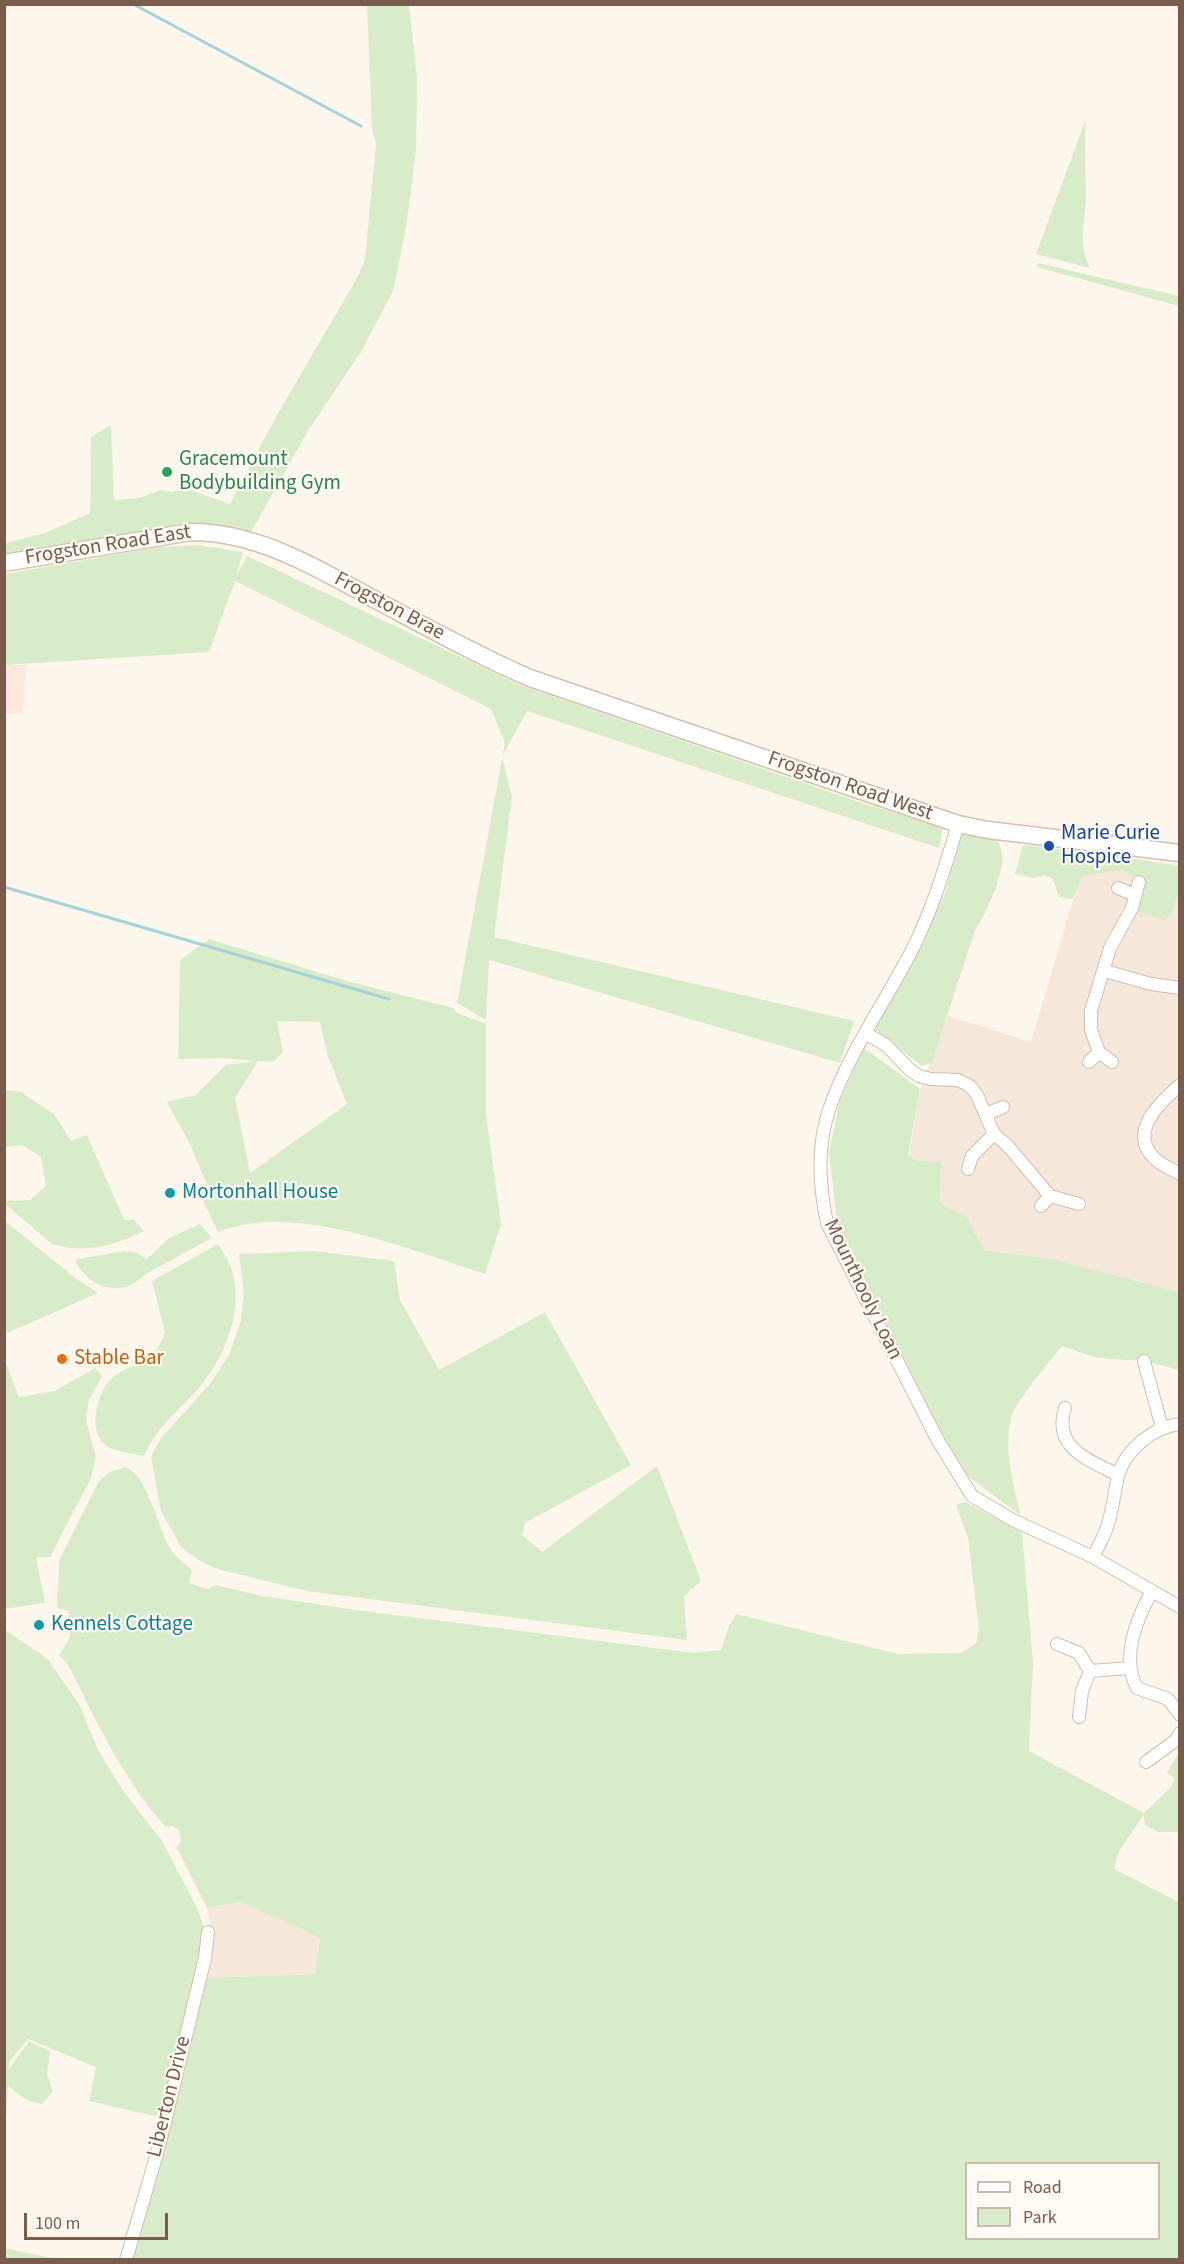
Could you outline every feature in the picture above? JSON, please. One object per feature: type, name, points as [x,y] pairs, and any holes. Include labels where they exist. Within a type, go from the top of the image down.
[{"type":"main road","name":"Frogston Road East","points":[[4,563],[191,532],[209,532],[247,539]]},
{"type":"main road","name":"Frogston Brae","points":[[247,539],[303,560],[457,643],[530,678]]},
{"type":"main road","name":"Frogston Road West","points":[[530,678],[958,824],[988,830],[1179,853]]},
{"type":"street","name":"Mounthooly Loan","points":[[958,824],[939,889],[925,922],[834,1096],[824,1131],[820,1168],[827,1223],[835,1243],[937,1439],[972,1496],[1013,1520],[1093,1557],[1179,1607]]},
{"type":"street","points":[[1112,1062],[1099,1052],[1091,1030],[1090,1018],[1114,937],[1132,908],[1137,888],[1118,888]]},
{"type":"street","points":[[1105,971],[1151,984],[1179,988]]},
{"type":"street","points":[[865,1033],[886,1046],[916,1074],[931,1079],[958,1080],[970,1086],[977,1095],[994,1134],[1008,1146],[1050,1196],[1078,1204]]},
{"type":"street","points":[[1089,1062],[1099,1052]]},
{"type":"street","points":[[1179,1085],[1157,1107],[1145,1131],[1148,1150],[1155,1160],[1179,1174]]},
{"type":"street","points":[[986,1114],[1003,1107]]},
{"type":"street","points":[[968,1169],[972,1156],[994,1134]]},
{"type":"street","points":[[1041,1206],[1050,1196]]},
{"type":"street","points":[[1144,1361],[1162,1428]]},
{"type":"street","points":[[1065,1408],[1062,1419],[1064,1435],[1072,1450],[1118,1475]]},
{"type":"street","points":[[1093,1557],[1107,1529],[1118,1475],[1129,1454],[1162,1428],[1179,1424]]},
{"type":"street","points":[[1152,1591],[1136,1623],[1130,1668],[1137,1688],[1168,1699],[1179,1715]]},
{"type":"street","points":[[1057,1644],[1079,1653],[1090,1671]]},
{"type":"street","points":[[1090,1671],[1130,1668]]},
{"type":"street","points":[[1079,1717],[1085,1678],[1090,1671]]},
{"type":"street","points":[[1146,1762],[1176,1740],[1179,1733]]},
{"type":"street","name":"Liberton Drive","points":[[126,2259],[158,2150],[205,1958],[208,1932]]},
{"type":"shaded area","points":[[5,665],[26,665],[23,714],[5,713]]},
{"type":"shaded area","points":[[1122,870],[1144,881],[1179,889],[1179,1292],[1052,1259],[984,1250],[967,1217],[905,1183],[920,1089],[948,1016],[1031,1042],[1072,904],[1083,876]]},
{"type":"shaded area","points":[[241,1902],[320,1938],[315,1974],[202,1978],[212,1936],[207,1908]]},
{"type":"green space","points":[[367,5],[409,5],[417,79],[416,150],[406,228],[393,291],[361,352],[308,431],[247,539],[228,535],[5,563],[5,543],[45,533],[90,513],[91,437],[111,425],[114,500],[140,498],[160,490],[171,492],[187,489],[230,504],[277,415],[357,278],[365,260],[376,143],[372,129]]},
{"type":"green space","points":[[1086,119],[1086,200],[1083,239],[1090,268],[1036,254]]},
{"type":"green space","points":[[1038,263],[1179,296],[1179,306],[1037,267]]},
{"type":"green space","points":[[198,545],[243,552],[236,576],[247,556],[520,685],[859,802],[943,828],[939,848],[527,711],[503,756],[505,743],[491,709],[235,581],[209,652],[5,665],[5,574],[158,547]]},
{"type":"green space","points":[[502,758],[512,796],[494,937],[854,1021],[840,1063],[489,960],[486,1020],[457,1003]]},
{"type":"green space","points":[[960,833],[997,840],[1002,852],[1001,872],[989,904],[975,930],[932,1062],[922,1066],[875,1030],[945,894]]},
{"type":"green space","points":[[1023,845],[1126,857],[1179,866],[1176,902],[1165,921],[1135,910],[1144,882],[1122,870],[1083,876],[1073,899],[1059,897],[1053,879],[1044,875],[1033,878],[1015,874]]},
{"type":"green space","points":[[209,939],[347,981],[453,1008],[457,1013],[486,1024],[486,1114],[501,1224],[485,1274],[388,1242],[317,1225],[282,1222],[249,1224],[218,1232],[203,1201],[212,1197],[191,1146],[167,1102],[196,1095],[226,1065],[256,1061],[221,1058],[178,1059],[180,960]],"holes":[[[277,1021],[320,1022],[328,1057],[347,1104],[250,1173],[235,1098],[258,1061],[273,1062],[283,1052]]]},
{"type":"green space","points":[[864,1048],[920,1089],[908,1156],[919,1161],[941,1162],[939,1202],[967,1217],[984,1250],[1052,1259],[1179,1292],[1179,1370],[1144,1361],[1097,1358],[1062,1346],[1026,1392],[1011,1418],[1008,1442],[1010,1467],[1020,1515],[961,1471],[838,1228],[829,1153],[840,1100]]},
{"type":"green space","points":[[5,1090],[21,1092],[54,1114],[71,1141],[87,1135],[124,1220],[134,1220],[144,1231],[122,1241],[99,1247],[64,1247],[52,1244],[5,1204],[5,1201],[30,1200],[46,1186],[41,1157],[22,1145],[5,1147]]},
{"type":"green space","points":[[5,1221],[74,1277],[98,1293],[5,1334]]},
{"type":"green space","points":[[200,1224],[212,1238],[126,1287],[107,1287],[98,1284],[82,1271],[76,1262],[77,1259],[125,1251],[136,1253],[147,1259],[169,1238]]},
{"type":"green space","points":[[218,1244],[231,1268],[236,1298],[231,1329],[219,1359],[202,1384],[156,1435],[144,1456],[108,1447],[101,1441],[96,1424],[98,1404],[105,1386],[121,1372],[153,1353],[165,1332],[152,1281]]},
{"type":"green space","points":[[314,1251],[394,1261],[400,1300],[439,1370],[545,1312],[631,1465],[525,1523],[522,1535],[542,1552],[657,1466],[701,1581],[684,1596],[687,1640],[307,1591],[218,1569],[200,1561],[181,1547],[161,1511],[151,1457],[161,1438],[209,1385],[229,1355],[241,1320],[244,1293],[239,1254]]},
{"type":"green space","points":[[4,1358],[19,1397],[55,1391],[95,1368],[102,1376],[89,1400],[86,1421],[96,1457],[91,1478],[50,1557],[36,1557],[45,1603],[5,1609]]},
{"type":"green space","points":[[125,1467],[133,1472],[146,1491],[171,1550],[192,1570],[189,1583],[207,1589],[216,1585],[262,1596],[356,1610],[694,1653],[721,1650],[729,1626],[736,1614],[898,1654],[961,1653],[976,1643],[979,1630],[968,1538],[956,1505],[965,1502],[1022,1532],[1033,1663],[1029,1751],[1144,1813],[1170,1788],[1175,1778],[1167,1773],[1179,1752],[1179,1832],[1158,1832],[1145,1825],[1144,1814],[1119,1851],[1114,1869],[1179,1902],[1179,2259],[129,2259],[202,1978],[315,1974],[320,1938],[241,1902],[207,1908],[177,1848],[181,1840],[179,1830],[173,1826],[165,1826],[136,1789],[112,1750],[69,1666],[59,1655],[70,1637],[69,1611],[57,1608],[59,1561],[99,1481],[110,1472]]},
{"type":"green space","points":[[4,1629],[48,1659],[80,1706],[98,1750],[124,1792],[162,1841],[197,1908],[203,1925],[204,1944],[163,2118],[89,2101],[96,2067],[28,2039],[9,2062],[9,2069],[29,2041],[50,2051],[47,2075],[53,2091],[42,2104],[23,2098],[8,2085],[5,2121]]},
{"type":"green space","points":[[4,2248],[57,2259],[5,2259]]},
{"type":"waterway","points":[[133,4],[361,126]]},
{"type":"waterway","points":[[4,887],[389,999]]},
{"type":"place","name":"Gracemount Bodybuilding Gym","points":[[167,472]]},
{"type":"place","name":"Marie Curie Hospice","points":[[1049,846]]},
{"type":"place","name":"Mortonhall House","points":[[170,1193]]},
{"type":"place","name":"Stable Bar","points":[[62,1359]]},
{"type":"place","name":"Kennels Cottage","points":[[39,1625]]}]
